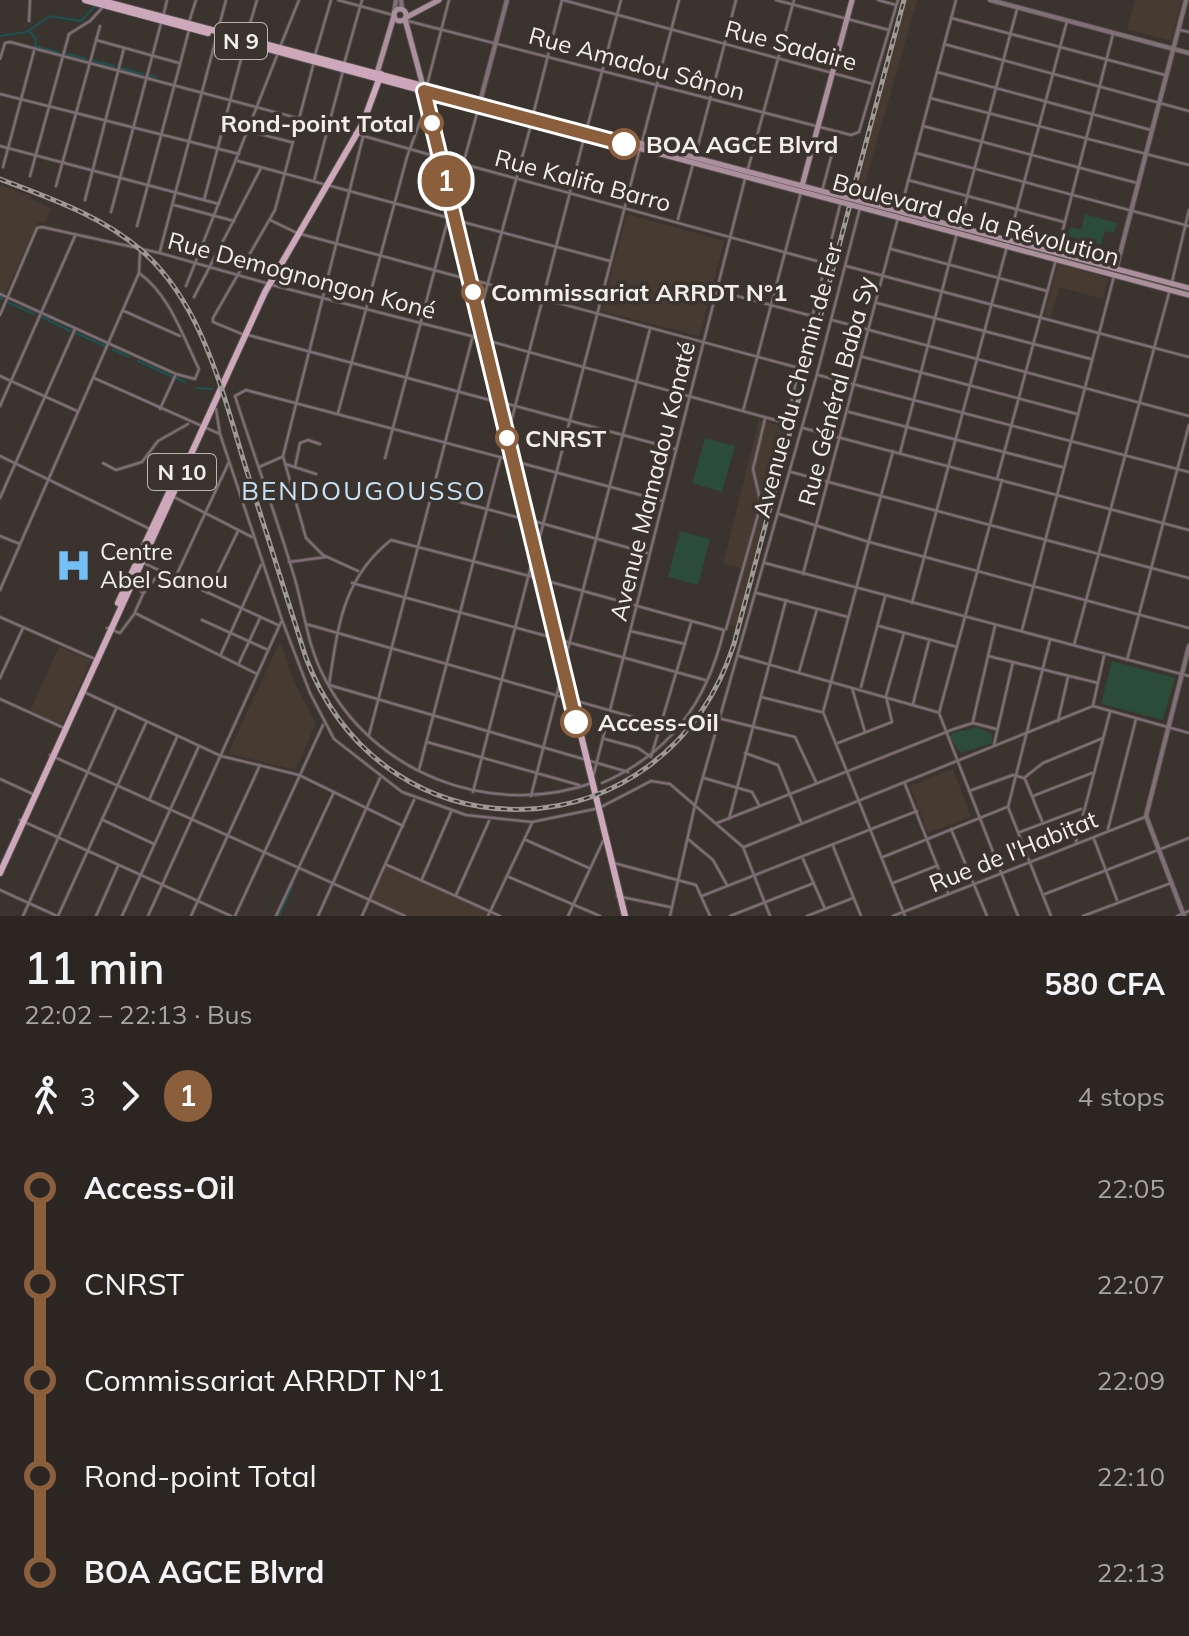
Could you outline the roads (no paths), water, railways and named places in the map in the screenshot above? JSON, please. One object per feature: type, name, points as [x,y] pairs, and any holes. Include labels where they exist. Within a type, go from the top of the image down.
[{"type":"main road","name":"N 9","points":[[85,0],[104,3]]},
{"type":"main road","points":[[401,16],[432,0]]},
{"type":"main road","points":[[401,16],[439,0]]},
{"type":"main road","points":[[802,189],[852,0]]},
{"type":"main road","name":"Boulevard de la Révolution","points":[[104,3],[379,74],[841,202],[899,214]]},
{"type":"main road","points":[[401,16],[427,106],[478,320],[479,338],[511,460]]},
{"type":"main road","name":"N 10","points":[[139,561],[267,284],[324,184],[358,134],[369,111],[387,35],[401,16]]},
{"type":"main road","name":"N 10","points":[[358,134],[379,74]]},
{"type":"main road","name":"Boulevard de la Révolution","points":[[802,189],[1171,287],[1189,295]]},
{"type":"main road","name":"Boulevard de la Révolution","points":[[1171,287],[1189,288]]},
{"type":"main road","name":"N 10","points":[[200,427],[244,334]]},
{"type":"main road","points":[[497,402],[588,785],[624,916]]},
{"type":"main road","name":"N 10","points":[[0,873],[2,862],[130,583],[151,530],[170,495]]},
{"type":"main road","name":"N 10","points":[[64,728],[95,659]]},
{"type":"main road","points":[[605,839],[619,896]]},
{"type":"street","points":[[29,21],[30,0]]},
{"type":"street","points":[[111,212],[167,0]]},
{"type":"street","points":[[137,226],[196,0]]},
{"type":"street","points":[[160,253],[226,0]]},
{"type":"street","points":[[204,200],[257,0]]},
{"type":"street","points":[[186,286],[238,161],[299,0]]},
{"type":"street","points":[[331,0],[270,220],[212,321],[244,334],[676,450]]},
{"type":"street","name":"Rue Amadou Sânon","points":[[338,0],[837,134],[859,132],[874,84]]},
{"type":"street","points":[[314,181],[362,0]]},
{"type":"street","points":[[398,0],[401,16]]},
{"type":"street","points":[[422,86],[449,0]]},
{"type":"street","points":[[385,458],[507,0]]},
{"type":"street","points":[[478,320],[550,56],[562,0]]},
{"type":"street","name":"Rue Sadaire","points":[[562,0],[874,84]]},
{"type":"street","points":[[507,439],[621,0]]},
{"type":"street","points":[[473,793],[679,0]]},
{"type":"street","points":[[678,221],[736,0]]},
{"type":"street","points":[[776,0],[794,2],[890,30]]},
{"type":"street","points":[[878,0],[896,5]]},
{"type":"street","points":[[874,84],[898,0]]},
{"type":"street","name":"Rue Général Baba Sy","points":[[803,574],[956,0]]},
{"type":"street","points":[[990,0],[1189,53]]},
{"type":"street","points":[[1022,631],[1062,467],[1173,49],[1187,9],[1186,0]]},
{"type":"street","name":"Avenue Mamadou Konaté","points":[[588,785],[597,762],[762,113],[794,2]]},
{"type":"street","points":[[30,176],[71,30],[90,21],[104,3]]},
{"type":"street","points":[[900,453],[1017,7]]},
{"type":"street","points":[[951,17],[1167,75]]},
{"type":"street","points":[[912,603],[1067,20]]},
{"type":"street","points":[[56,186],[100,26]]},
{"type":"street","points":[[1179,30],[1189,32]]},
{"type":"street","points":[[997,479],[1113,33]]},
{"type":"street","points":[[96,40],[180,63]]},
{"type":"street","name":"Rue Kalifa Barro","points":[[0,59],[8,42],[358,134],[825,263]]},
{"type":"street","points":[[944,44],[1189,111]]},
{"type":"street","points":[[85,200],[124,48]]},
{"type":"street","points":[[3,167],[34,50]]},
{"type":"street","points":[[936,72],[1152,130]]},
{"type":"street","points":[[0,94],[240,154]]},
{"type":"street","points":[[929,98],[1189,165]]},
{"type":"street","points":[[337,414],[410,150],[427,106]]},
{"type":"street","points":[[922,126],[1138,183]]},
{"type":"street","points":[[248,131],[292,142]]},
{"type":"street","points":[[358,134],[350,191],[294,402],[283,456],[306,538],[327,557],[359,572]]},
{"type":"street","points":[[822,192],[837,134]]},
{"type":"street","points":[[0,146],[220,204]]},
{"type":"street","points":[[915,153],[1187,226]]},
{"type":"street","points":[[238,161],[395,203],[452,214],[502,232],[610,261]]},
{"type":"street","points":[[194,297],[261,167]]},
{"type":"street","points":[[908,180],[1065,222]]},
{"type":"street","points":[[743,412],[802,189]]},
{"type":"street","name":"Avenue du Chemin de Fer","points":[[787,421],[841,202]]},
{"type":"street","points":[[172,204],[235,221]]},
{"type":"street","name":"Avenue du Chemin de Fer","points":[[670,916],[695,805],[817,374],[860,207]]},
{"type":"street","points":[[1074,645],[1189,210]]},
{"type":"street","points":[[270,220],[295,233],[800,368]]},
{"type":"street","name":"Rue Demognongon Koné","points":[[8,298],[37,228],[160,253],[765,418],[787,421]]},
{"type":"street","points":[[0,406],[76,235]]},
{"type":"street","points":[[890,248],[1048,291]]},
{"type":"street","points":[[0,590],[139,273],[141,250]]},
{"type":"street","points":[[845,266],[1189,357]]},
{"type":"street","points":[[0,294],[193,379],[199,372],[163,297],[139,273]]},
{"type":"street","points":[[717,290],[813,316]]},
{"type":"street","points":[[0,315],[8,298]]},
{"type":"street","points":[[876,303],[1091,359]]},
{"type":"street","points":[[123,310],[181,336]]},
{"type":"street","points":[[831,320],[1189,416]]},
{"type":"street","points":[[0,498],[75,328]]},
{"type":"street","points":[[531,796],[650,328]]},
{"type":"street","points":[[369,736],[459,391],[479,338]]},
{"type":"street","points":[[862,357],[1077,414]]},
{"type":"street","points":[[160,409],[176,374]]},
{"type":"street","points":[[817,374],[1189,472]]},
{"type":"street","points":[[0,376],[78,412]]},
{"type":"street","points":[[93,378],[189,423],[220,434]]},
{"type":"street","points":[[588,785],[531,796],[473,793],[419,772],[369,736],[329,685],[306,624],[235,396],[246,390],[663,501]]},
{"type":"street","points":[[215,400],[220,434],[282,620],[324,724],[340,745],[380,778],[415,799],[490,819],[532,822],[597,809],[655,780],[670,784],[743,847],[770,916]]},
{"type":"street","points":[[847,412],[1062,467]]},
{"type":"street","points":[[602,783],[628,772],[651,757],[685,721],[705,680],[727,628],[761,504],[753,469],[765,418]]},
{"type":"street","points":[[103,463],[122,471],[138,465],[158,441],[189,423]]},
{"type":"street","points":[[1127,660],[1189,425]]},
{"type":"street","points":[[801,427],[1189,530]]},
{"type":"street","points":[[295,467],[300,443],[308,440],[320,444]]},
{"type":"street","points":[[893,451],[823,712],[904,914]]},
{"type":"street","points":[[0,456],[151,530]]},
{"type":"street","points":[[257,467],[283,456]]},
{"type":"street","points":[[419,772],[500,457]]},
{"type":"street","points":[[176,578],[229,461]]},
{"type":"street","points":[[284,464],[316,474]]},
{"type":"street","points":[[789,472],[1189,578]]},
{"type":"street","points":[[1002,480],[939,713],[1018,916]]},
{"type":"street","points":[[170,495],[253,537]]},
{"type":"street","points":[[432,495],[649,554]]},
{"type":"street","points":[[778,513],[869,542],[1189,628]]},
{"type":"street","points":[[208,593],[239,530]]},
{"type":"street","points":[[0,536],[21,545]]},
{"type":"street","points":[[329,685],[337,635],[351,583],[391,540],[724,630]]},
{"type":"street","points":[[289,562],[327,557]]},
{"type":"street","points":[[139,561],[279,626]]},
{"type":"street","points":[[764,563],[1189,676]]},
{"type":"street","points":[[221,654],[262,564]]},
{"type":"street","points":[[109,628],[120,633],[161,571]]},
{"type":"street","points":[[130,583],[143,594]]},
{"type":"street","points":[[351,583],[705,680]]},
{"type":"street","points":[[756,592],[849,617]]},
{"type":"street","points":[[860,689],[885,596]]},
{"type":"street","points":[[729,819],[786,600]]},
{"type":"street","points":[[799,673],[817,609]]},
{"type":"street","points":[[135,613],[258,674]]},
{"type":"street","points":[[0,617],[95,659]]},
{"type":"street","points":[[238,664],[260,617]]},
{"type":"street","points":[[202,620],[269,650]]},
{"type":"street","points":[[148,916],[282,620]]},
{"type":"street","points":[[651,757],[692,622]]},
{"type":"street","points":[[306,624],[661,725]]},
{"type":"street","points":[[973,723],[996,624]]},
{"type":"street","points":[[877,626],[957,647]]},
{"type":"street","points":[[0,678],[24,627]]},
{"type":"street","points":[[630,631],[686,644]]},
{"type":"street","points":[[836,744],[892,722],[886,696],[904,633]]},
{"type":"street","points":[[1050,638],[1013,775],[1008,807],[1051,916]]},
{"type":"street","points":[[913,704],[929,639]]},
{"type":"street","points":[[1177,916],[1186,913],[1171,883],[1146,816],[1189,646]]},
{"type":"street","points":[[1093,706],[1105,654]]},
{"type":"street","points":[[738,655],[939,713]]},
{"type":"street","points":[[988,656],[1098,683]]},
{"type":"street","points":[[994,746],[1013,662]]},
{"type":"street","points":[[1058,721],[1068,676]]},
{"type":"street","points":[[329,685],[628,772]]},
{"type":"street","points":[[851,687],[866,733]]},
{"type":"street","points":[[83,691],[221,756],[299,775],[403,826]]},
{"type":"street","points":[[760,697],[823,712]]},
{"type":"street","points":[[0,699],[64,728]]},
{"type":"street","points":[[743,847],[1093,706],[1189,733]]},
{"type":"street","points":[[23,916],[117,708]]},
{"type":"street","points":[[1076,843],[1082,809],[1110,710]]},
{"type":"street","points":[[721,719],[796,738],[816,783]]},
{"type":"street","points":[[1108,830],[1136,719]]},
{"type":"street","points":[[0,890],[58,916],[147,722]]},
{"type":"street","points":[[716,824],[946,732],[973,723],[996,729]]},
{"type":"street","points":[[22,821],[233,916],[324,724]]},
{"type":"street","points":[[148,801],[178,736]]},
{"type":"street","points":[[603,738],[638,748],[651,757]]},
{"type":"street","points":[[1024,778],[1043,763],[1103,738]]},
{"type":"street","points":[[426,742],[588,785]]},
{"type":"street","points":[[122,916],[199,746]]},
{"type":"street","points":[[745,753],[778,765],[801,824]]},
{"type":"street","points":[[51,756],[404,916]]},
{"type":"street","points":[[191,916],[260,765]]},
{"type":"street","points":[[1033,796],[1092,773]]},
{"type":"street","points":[[968,791],[1013,775],[1024,778],[1043,823]]},
{"type":"street","points":[[318,916],[380,778]]},
{"type":"street","points":[[703,778],[752,792],[759,806]]},
{"type":"street","points":[[0,779],[34,795]]},
{"type":"street","points":[[905,783],[949,895]]},
{"type":"street","points":[[276,916],[335,791]]},
{"type":"street","points":[[362,916],[415,799]]},
{"type":"street","points":[[882,857],[1008,807]]},
{"type":"street","points":[[1019,833],[1082,809]]},
{"type":"street","points":[[422,881],[452,811]]},
{"type":"street","points":[[702,896],[917,811]]},
{"type":"street","name":"Rue de l'Habitat","points":[[893,916],[1146,816]]},
{"type":"street","points":[[102,819],[154,844]]},
{"type":"street","points":[[455,896],[490,819]]},
{"type":"street","points":[[489,914],[532,822]]},
{"type":"street","points":[[951,828],[987,916]]},
{"type":"street","points":[[1093,837],[1117,902]]},
{"type":"street","points":[[687,838],[713,860],[728,886]]},
{"type":"street","points":[[1043,894],[1189,838]]},
{"type":"street","points":[[524,839],[590,869]]},
{"type":"street","points":[[568,916],[605,839]]},
{"type":"street","points":[[832,845],[861,916]]},
{"type":"street","points":[[802,857],[825,909]]},
{"type":"street","points":[[613,863],[696,885],[710,916]]},
{"type":"street","points":[[96,916],[119,865]]},
{"type":"street","points":[[385,865],[489,914],[500,916]]},
{"type":"street","points":[[892,883],[937,865]]},
{"type":"street","points":[[507,876],[600,916]]},
{"type":"street","points":[[730,916],[814,883]]},
{"type":"street","points":[[1083,916],[1171,883]]},
{"type":"street","points":[[619,896],[672,908]]},
{"type":"street","points":[[807,916],[853,898]]},
{"type":"waterway","points":[[0,36],[27,32],[50,16],[81,21],[94,7]]},
{"type":"waterway","points":[[29,31],[36,39],[35,46],[58,52]]},
{"type":"waterway","points":[[65,53],[86,59]]},
{"type":"waterway","points":[[94,61],[115,66]]},
{"type":"waterway","points":[[120,68],[143,74]]},
{"type":"waterway","points":[[148,75],[156,77]]},
{"type":"waterway","points":[[7,302],[34,314]]},
{"type":"waterway","points":[[42,317],[70,331]]},
{"type":"waterway","points":[[76,333],[105,346]]},
{"type":"waterway","points":[[112,349],[129,357]]},
{"type":"waterway","points":[[138,361],[173,377]]},
{"type":"waterway","points":[[176,378],[185,382]]},
{"type":"waterway","points":[[196,388],[212,389]]},
{"type":"waterway","points":[[279,916],[293,884]]},
{"type":"railway","points":[[852,195],[904,0]]},
{"type":"railway","points":[[0,179],[74,208],[109,227],[141,250],[163,272],[181,298],[197,326],[221,386],[306,658],[345,726],[397,774],[459,802],[524,809],[590,797],[650,765],[699,714],[734,644],[849,208]]},
{"type":"place","name":"Rond-point Total","points":[[432,123]]},
{"type":"place","name":"BOA AGCE Blvrd","points":[[624,144]]},
{"type":"place","name":"Commissariat ARRDT N°1","points":[[473,292]]},
{"type":"place","name":"CNRST","points":[[507,438]]},
{"type":"place","name":"Centre Abel Sanou","points":[[74,565]]},
{"type":"place","name":"Access-Oil","points":[[576,722]]},
{"type":"district","name":"BENDOUGOUSSO","points":[[364,490]]}]
